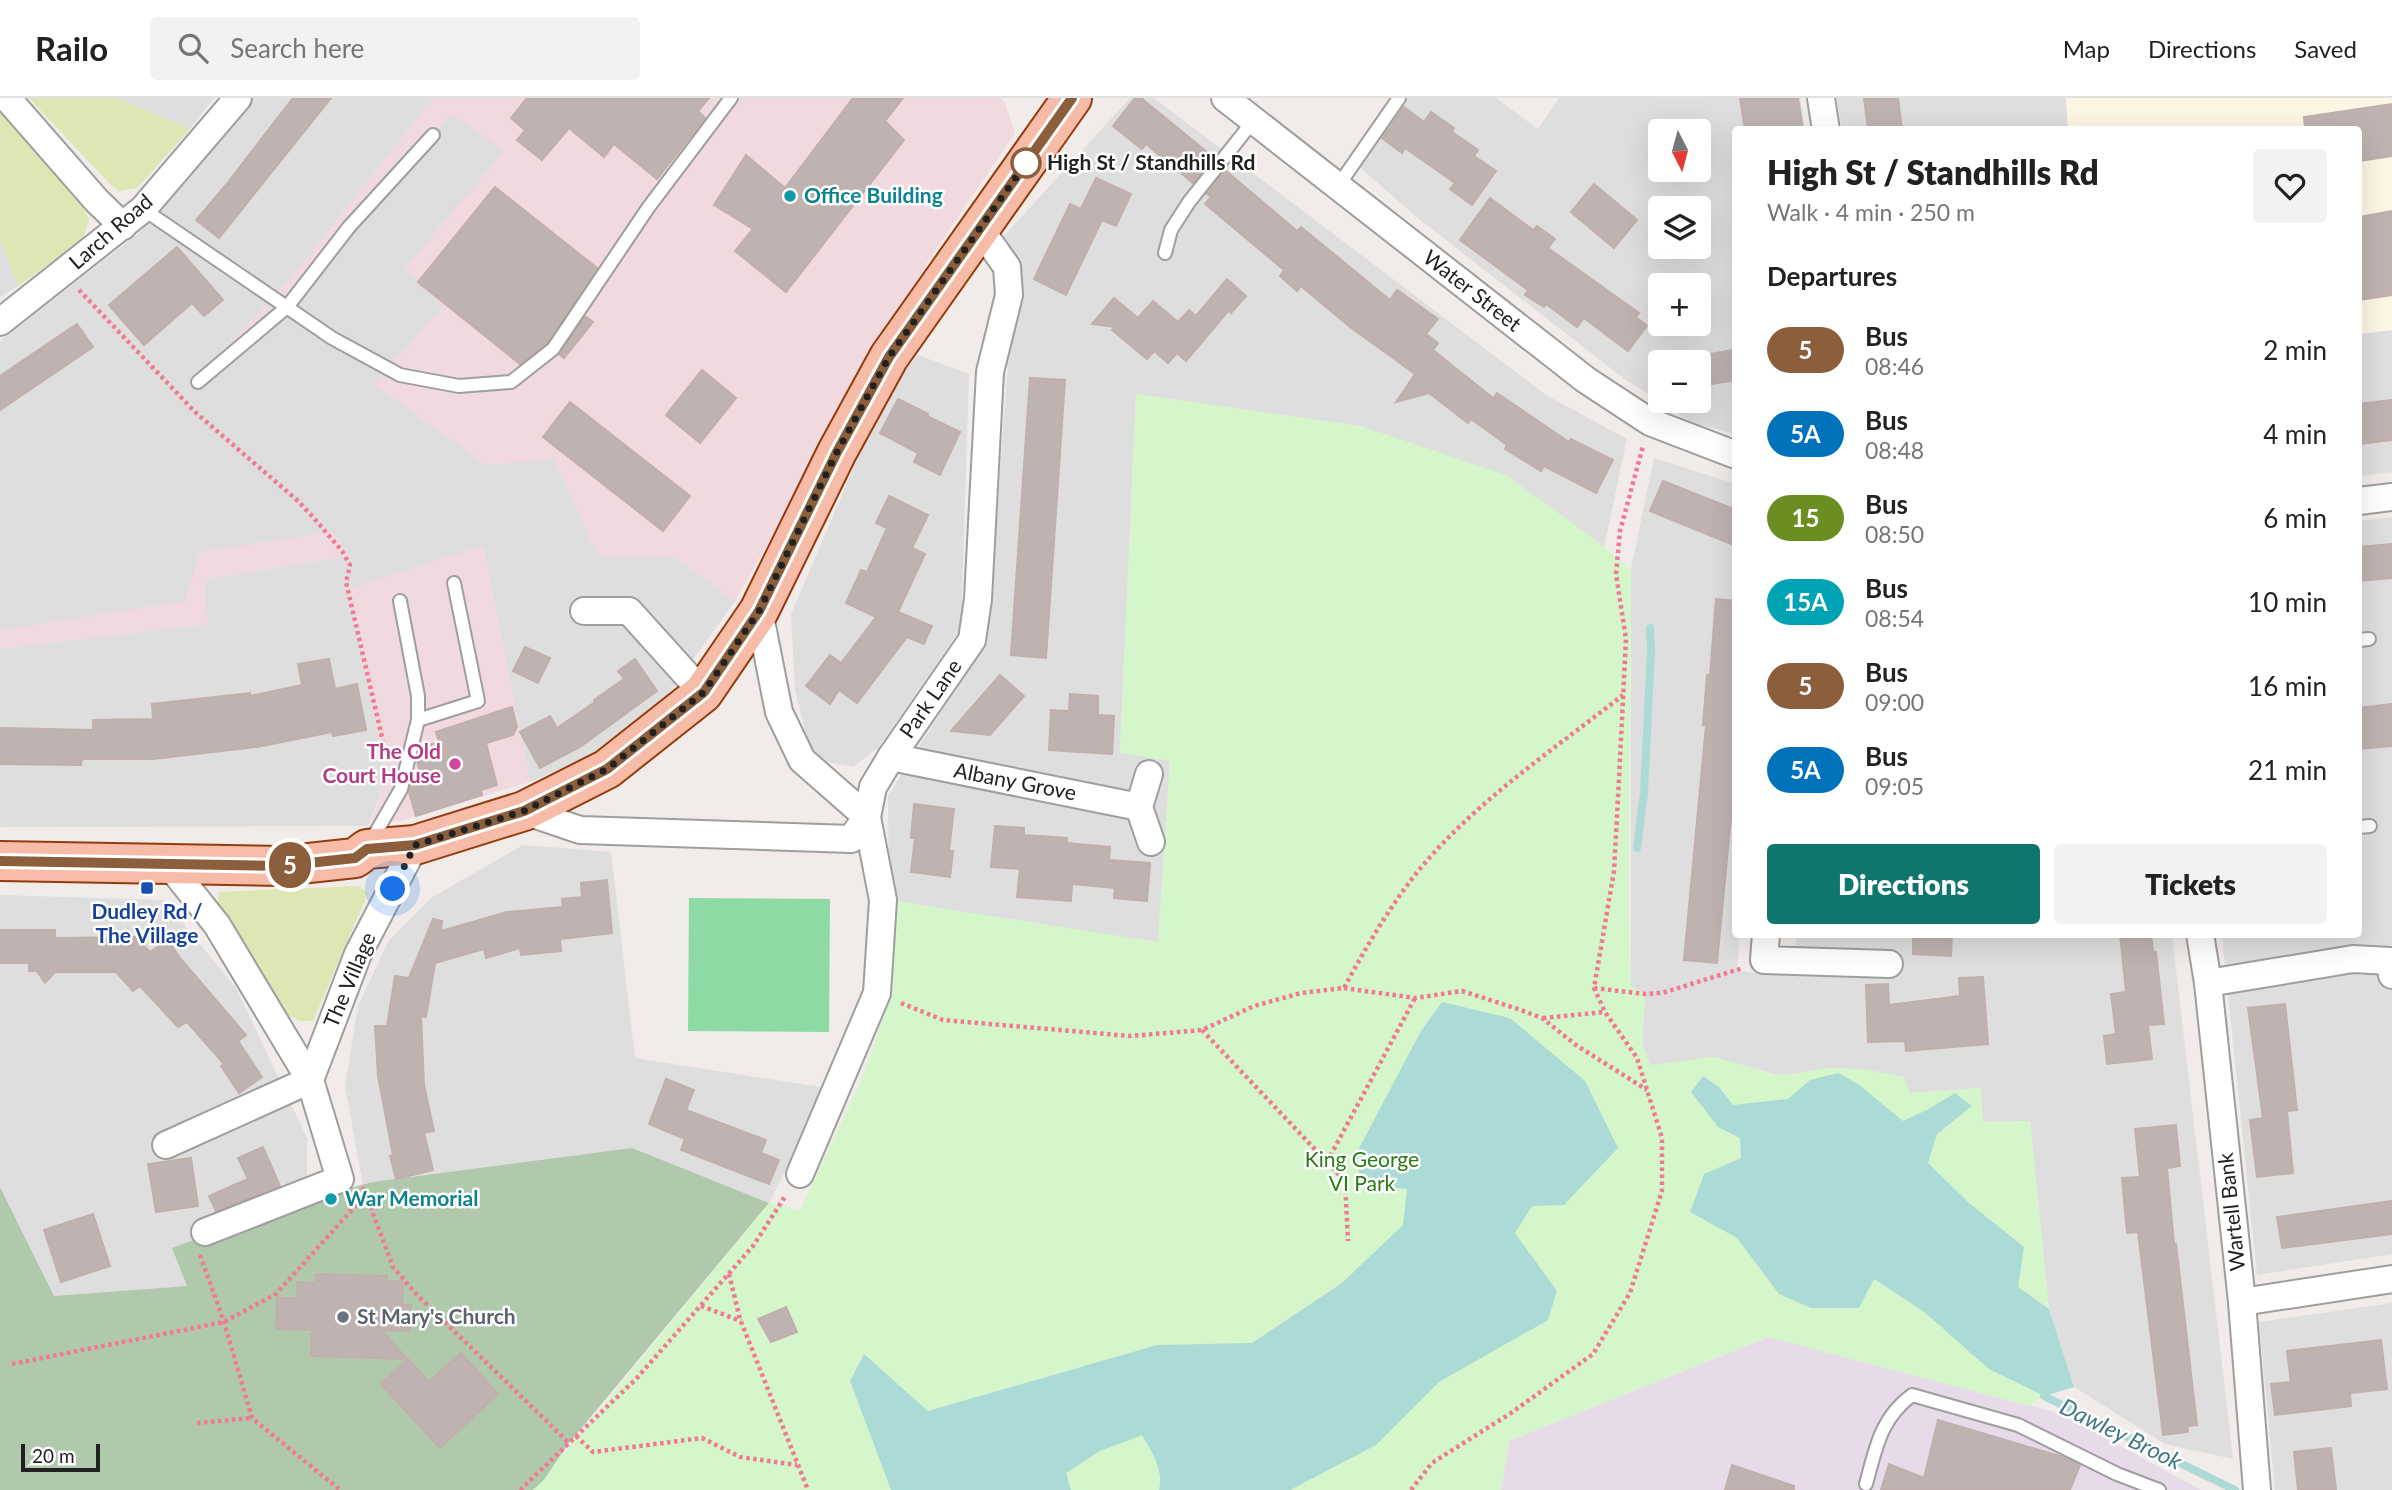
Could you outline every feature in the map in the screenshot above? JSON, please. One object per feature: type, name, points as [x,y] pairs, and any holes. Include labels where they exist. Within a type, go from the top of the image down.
[{"type":"main road","points":[[0,861],[281,866],[355,858],[367,849],[415,845],[524,811],[607,769],[704,692],[759,611],[837,452],[889,357],[1068,103]]},
{"type":"street","points":[[7,98],[97,201],[133,217]]},
{"type":"street","name":"Larch Road","points":[[0,322],[133,217],[238,98]]},
{"type":"street","name":"Water Street","points":[[1226,98],[1586,380],[1650,422],[1732,453]]},
{"type":"street","points":[[1821,98],[1825,126]]},
{"type":"street","name":"Park Lane","points":[[867,817],[873,786],[972,640],[978,599],[990,372],[1009,295],[1007,267],[980,229]]},
{"type":"street","points":[[2362,501],[2392,498]]},
{"type":"street","points":[[584,611],[629,611],[704,692]]},
{"type":"street","points":[[759,611],[779,712],[802,760],[867,817],[883,900],[877,993],[800,1174]]},
{"type":"street","name":"Albany Grove","points":[[891,757],[1139,807]]},
{"type":"street","points":[[1149,774],[1139,807],[1151,842]]},
{"type":"street","points":[[524,811],[580,830],[851,839],[867,817]]},
{"type":"street","name":"The Village","points":[[310,1080],[358,954],[415,845]]},
{"type":"street","points":[[170,866],[217,925],[310,1080],[351,1182],[202,1243]]},
{"type":"street","name":"Wartell Bank","points":[[2201,938],[2242,1302],[2257,1490]]},
{"type":"street","points":[[1765,947],[1889,964]]},
{"type":"street","points":[[2207,983],[2351,947],[2390,961],[2392,975]]},
{"type":"street","points":[[166,1145],[310,1080]]},
{"type":"street","points":[[2242,1302],[2392,1279]]},
{"type":"lane","points":[[133,217],[287,307],[332,338],[400,375],[459,386],[511,382],[553,349],[648,208],[731,98]]},
{"type":"lane","points":[[1338,186],[1399,98]]},
{"type":"lane","points":[[1165,253],[1171,230],[1189,202],[1254,120]]},
{"type":"lane","points":[[198,382],[287,307],[349,227],[433,135]]},
{"type":"lane","points":[[418,720],[478,701],[454,583]]},
{"type":"lane","points":[[367,849],[401,789],[418,720],[418,696],[400,601]]},
{"type":"lane","points":[[1866,1484],[1880,1433],[1898,1406],[1912,1395],[2018,1425],[2117,1474],[2159,1490]]},
{"type":"path","points":[[65,271],[78,289],[195,412],[298,501],[342,551],[350,565],[346,582],[388,764]]},
{"type":"path","points":[[1411,1490],[1432,1462],[1511,1413],[1593,1354],[1630,1293],[1662,1191],[1662,1138],[1637,1058],[1605,1013],[1594,988],[1614,871],[1626,639],[1616,574],[1620,531],[1650,422]]},
{"type":"path","points":[[1345,988],[1371,939],[1419,870],[1480,808],[1623,695]]},
{"type":"path","points":[[1594,988],[1644,994],[1662,993],[1737,971],[1765,947]]},
{"type":"path","points":[[877,993],[943,1020],[1130,1036],[1202,1030],[1266,1003],[1301,993],[1345,988],[1415,998],[1462,991],[1542,1018],[1576,1045],[1647,1090]]},
{"type":"path","points":[[1327,1162],[1415,998]]},
{"type":"path","points":[[1542,1018],[1605,1013]]},
{"type":"path","points":[[1202,1030],[1345,1181],[1348,1241]]},
{"type":"path","points":[[520,1490],[636,1380],[753,1246],[800,1174]]},
{"type":"path","points":[[12,1364],[224,1322],[276,1294],[358,1203],[351,1182]]},
{"type":"path","points":[[351,1182],[393,1267],[416,1294],[569,1443]]},
{"type":"path","points":[[202,1243],[252,1418],[340,1490]]},
{"type":"path","points":[[729,1273],[741,1321],[808,1490]]},
{"type":"path","points":[[701,1306],[741,1321]]},
{"type":"path","points":[[197,1423],[252,1418]]},
{"type":"path","points":[[576,1436],[593,1452],[702,1438],[740,1457],[796,1465]]},
{"type":"shaded area","points":[[117,98],[214,98],[190,129]]},
{"type":"shaded area","points":[[254,98],[433,98],[292,277],[179,398],[0,511],[0,341],[139,233]]},
{"type":"shaded area","points":[[433,98],[1001,98],[1015,133],[928,261],[735,601],[675,557],[598,556],[554,458],[486,465],[483,546],[530,782],[403,820],[370,825],[387,776],[349,591],[366,582],[349,556],[205,579],[207,624],[0,649],[0,511],[179,398],[292,277]]},
{"type":"shaded area","points":[[1130,98],[1154,98],[1546,395],[1627,439],[1604,547],[1506,475],[1360,426],[1136,394],[1120,752],[1170,761],[1158,943],[889,900],[888,796],[988,636],[1008,364],[1021,291],[1002,238]]},
{"type":"shaded area","points":[[1404,98],[1496,98],[1538,129],[1559,98],[1800,98],[1805,126],[1732,126],[1732,433],[1693,423],[1677,413],[1711,413],[1711,350],[1648,350],[1648,394],[1623,378],[1419,219],[1357,165]]},
{"type":"shaded area","points":[[1837,98],[2066,98],[2068,126],[1842,126]]},
{"type":"shaded area","points":[[2066,98],[2392,98],[2392,330],[2362,334],[2362,126],[2068,126]]},
{"type":"shaded area","points":[[451,114],[504,151],[405,268],[443,306],[373,384],[486,465],[483,546],[366,583],[333,531],[200,552],[184,601],[0,630],[0,511],[179,398],[290,303]]},
{"type":"shaded area","points":[[0,238],[18,286],[0,297]]},
{"type":"shaded area","points":[[2392,330],[2392,472],[2362,476],[2362,334]]},
{"type":"shaded area","points":[[918,355],[969,374],[961,628],[879,747],[853,767],[822,761],[809,747],[795,689],[791,614],[885,395]]},
{"type":"shaded area","points":[[554,458],[598,556],[675,557],[735,601],[661,704],[586,758],[530,782],[483,546],[486,465]]},
{"type":"shaded area","points":[[1654,458],[1732,483],[1732,938],[1740,938],[1737,971],[1794,976],[1796,938],[2172,938],[2233,1459],[2165,1444],[2074,1387],[2049,1309],[2030,1121],[1982,1122],[1981,1088],[1910,1093],[1827,1068],[1782,1076],[1713,1057],[1650,1066],[1642,1042],[1645,994],[1631,986],[1631,569]]},
{"type":"shaded area","points":[[2392,517],[2392,1254],[2257,1275],[2222,938],[2362,938],[2362,521]]},
{"type":"shaded area","points":[[349,556],[366,583],[349,591],[387,777],[368,826],[0,827],[0,649],[206,624],[205,579]]},
{"type":"shaded area","points":[[523,845],[611,852],[635,1058],[827,1088],[769,1203],[632,1148],[363,1185],[345,1086],[358,1006],[388,942],[431,898]]},
{"type":"shaded area","points":[[0,895],[164,900],[236,988],[307,1138],[307,1199],[173,1248],[188,1286],[54,1296],[0,1187]]},
{"type":"shaded area","points":[[2392,1303],[2392,1490],[2275,1490],[2259,1322]]},
{"type":"shaded area","points":[[1769,1337],[2059,1413],[2201,1490],[1501,1490],[1509,1441]]},
{"type":"green space","points":[[29,98],[117,98],[190,129],[137,188],[119,191]]},
{"type":"green space","points":[[0,110],[80,201],[89,219],[83,239],[18,286],[0,238]]},
{"type":"green space","name":"King George VI Park","points":[[1136,394],[1360,426],[1506,475],[1631,569],[1631,986],[1645,994],[1642,1042],[1650,1065],[1713,1057],[1782,1076],[1827,1068],[1864,1069],[1904,1077],[1910,1093],[1981,1088],[1983,1122],[2030,1121],[2049,1309],[2074,1387],[2044,1396],[2029,1406],[1768,1337],[1509,1441],[1501,1490],[533,1490],[544,1480],[569,1443],[562,1456],[769,1203],[800,1210],[859,1086],[894,989],[889,900],[1158,942],[1170,761],[1120,753]]},
{"type":"green space","points":[[359,886],[368,893],[313,1021],[300,1021],[279,1010],[238,932],[217,902],[220,892]]},
{"type":"green space","points":[[689,898],[830,899],[829,1032],[688,1031]]},
{"type":"green space","points":[[632,1148],[769,1203],[569,1443],[544,1480],[533,1490],[0,1490],[0,1187],[54,1296],[187,1286],[172,1248],[307,1199],[373,1182]]},
{"type":"water","points":[[1442,1002],[1510,1018],[1585,1081],[1618,1148],[1564,1205],[1532,1206],[1515,1233],[1557,1291],[1548,1320],[1439,1382],[1376,1445],[1290,1490],[1159,1490],[1158,1468],[1142,1435],[1100,1451],[1066,1473],[1071,1490],[891,1490],[850,1381],[864,1354],[928,1411],[1157,1345],[1252,1343],[1342,1283],[1403,1225],[1407,1189],[1360,1184],[1357,1152],[1421,1031]]},
{"type":"water","points":[[1838,1073],[1858,1084],[1903,1121],[1955,1093],[1972,1106],[1937,1134],[1928,1163],[1968,1202],[2024,1247],[2018,1287],[2049,1309],[2074,1387],[2044,1396],[1989,1369],[1923,1311],[1874,1279],[1859,1308],[1811,1308],[1779,1294],[1737,1238],[1690,1212],[1704,1174],[1741,1158],[1740,1138],[1718,1127],[1691,1092],[1703,1076],[1719,1087],[1733,1105],[1788,1099],[1810,1080]]},
{"type":"building","points":[[293,98],[331,98],[219,238],[196,220]]},
{"type":"building","points":[[527,98],[709,98],[698,111],[705,118],[657,179],[614,144],[604,157],[569,128],[542,160],[517,140],[525,130],[511,118]]},
{"type":"building","name":"Office Building","points":[[853,98],[903,98],[885,121],[904,140],[786,292],[735,251],[753,229],[714,205],[746,155],[785,188]]},
{"type":"building","points":[[1135,98],[1141,98],[1212,159],[1193,183],[1146,144],[1142,149],[1113,126]]},
{"type":"building","points":[[1740,98],[1798,98],[1802,126],[1744,126]]},
{"type":"building","points":[[1864,98],[1898,98],[1902,126],[1868,126]]},
{"type":"building","points":[[2392,104],[2392,156],[2362,161],[2362,126],[2305,126],[2304,117]]},
{"type":"building","points":[[1404,107],[1424,122],[1431,112],[1454,128],[1452,132],[1478,150],[1474,156],[1496,171],[1472,205],[1450,189],[1455,183],[1405,148],[1402,153],[1382,138]]},
{"type":"building","points":[[1225,170],[1297,231],[1301,227],[1390,300],[1397,290],[1438,319],[1426,334],[1438,343],[1433,350],[1493,398],[1497,393],[1569,442],[1571,439],[1613,460],[1596,493],[1544,466],[1541,471],[1505,449],[1507,445],[1471,419],[1468,423],[1429,393],[1396,402],[1415,374],[1350,327],[1301,286],[1297,291],[1280,276],[1284,270],[1205,204],[1211,197],[1207,194]]},
{"type":"building","points":[[1096,178],[1131,194],[1116,226],[1102,220],[1066,295],[1034,279],[1070,204],[1081,209]]},
{"type":"building","points":[[1594,184],[1637,220],[1614,248],[1571,212]]},
{"type":"building","points":[[495,187],[597,268],[547,343],[520,364],[418,282]]},
{"type":"building","points":[[1490,198],[1533,230],[1537,226],[1555,239],[1548,248],[1639,313],[1636,317],[1647,326],[1628,351],[1584,318],[1577,327],[1546,304],[1544,307],[1525,295],[1528,290],[1460,240]]},
{"type":"building","points":[[2392,211],[2392,295],[2362,300],[2362,216]]},
{"type":"building","points":[[177,247],[223,300],[204,316],[192,303],[144,345],[109,305]]},
{"type":"building","points":[[1227,279],[1246,296],[1231,313],[1229,310],[1186,361],[1177,353],[1168,363],[1154,351],[1147,359],[1112,330],[1115,327],[1092,324],[1114,298],[1138,318],[1153,301],[1178,322],[1189,310],[1196,316]]},
{"type":"building","points":[[585,316],[593,322],[564,358],[560,355]]},
{"type":"building","points":[[77,324],[93,347],[0,410],[0,376]]},
{"type":"building","points":[[1732,350],[1732,381],[1711,384],[1711,354]]},
{"type":"building","points":[[702,370],[736,398],[700,443],[666,415]]},
{"type":"building","points":[[1030,378],[1065,380],[1046,658],[1011,655]]},
{"type":"building","points":[[898,399],[960,432],[940,475],[914,462],[918,453],[880,433]]},
{"type":"building","points":[[2392,400],[2392,440],[2362,444],[2362,404]]},
{"type":"building","points":[[570,402],[690,496],[663,531],[543,437]]},
{"type":"building","points":[[1663,481],[1732,508],[1732,544],[1650,511]]},
{"type":"building","points":[[889,496],[928,515],[912,548],[925,554],[898,612],[932,626],[924,644],[907,637],[857,703],[839,690],[830,704],[806,686],[830,655],[841,663],[876,617],[846,603],[861,570],[867,572],[887,528],[876,523]]},
{"type":"building","points":[[2392,544],[2392,578],[2362,581],[2362,547]]},
{"type":"building","points":[[1716,599],[1732,601],[1732,807],[1717,963],[1684,960],[1706,725],[1703,725],[1707,675],[1710,675]]},
{"type":"building","points":[[525,647],[550,658],[538,683],[513,671]]},
{"type":"building","points":[[329,659],[335,689],[357,684],[366,730],[333,736],[332,732],[257,747],[153,759],[82,759],[81,765],[0,764],[0,728],[93,730],[93,720],[153,719],[152,704],[250,693],[250,696],[302,685],[298,664]]},
{"type":"building","points":[[635,659],[657,691],[580,747],[540,768],[520,732],[550,716],[557,728],[624,679],[618,671]]},
{"type":"building","points":[[1000,675],[1024,696],[990,735],[951,731]]},
{"type":"building","points":[[1070,694],[1098,696],[1098,715],[1114,716],[1112,754],[1049,750],[1051,710],[1069,711]]},
{"type":"building","points":[[2392,704],[2392,746],[2362,749],[2362,708]]},
{"type":"building","name":"The Old Court House","points":[[512,707],[517,727],[513,735],[486,743],[497,785],[481,790],[482,795],[416,816],[409,792],[414,774],[420,772],[417,761],[419,754],[425,753],[423,747],[439,742],[436,732]]},
{"type":"building","points":[[914,804],[954,809],[949,851],[953,851],[950,877],[911,872],[915,838],[911,838]]},
{"type":"building","points":[[995,826],[1024,828],[1024,835],[1067,838],[1067,843],[1110,847],[1109,860],[1150,863],[1147,901],[1114,898],[1115,888],[1072,884],[1071,901],[1017,897],[1020,869],[991,867]]},
{"type":"building","points":[[607,880],[612,933],[560,939],[561,951],[521,955],[520,948],[486,958],[484,949],[435,963],[426,1017],[421,1016],[424,1085],[434,1131],[424,1133],[433,1170],[396,1179],[378,1076],[375,1026],[387,1026],[395,976],[409,978],[433,919],[442,921],[441,931],[507,912],[563,907],[562,899],[582,897],[581,883]]},
{"type":"building","points":[[0,930],[55,930],[55,938],[135,937],[150,952],[168,940],[180,958],[246,1035],[238,1041],[262,1077],[239,1093],[221,1066],[224,1064],[187,1022],[178,1027],[140,986],[133,991],[116,972],[55,972],[45,983],[37,971],[29,971],[29,963],[0,963]]},
{"type":"building","points":[[1913,938],[1952,938],[1951,956],[1913,954]]},
{"type":"building","points":[[2120,938],[2151,938],[2153,952],[2156,952],[2164,1024],[2148,1025],[2152,1059],[2107,1064],[2104,1036],[2116,1034],[2111,994],[2126,992]]},
{"type":"building","points":[[1983,977],[1988,1044],[1906,1051],[1905,1041],[1868,1042],[1866,985],[1888,984],[1889,1005],[1960,996],[1959,978]]},
{"type":"building","points":[[2285,1004],[2297,1110],[2287,1111],[2293,1173],[2257,1177],[2250,1120],[2263,1118],[2248,1008]]},
{"type":"building","points":[[666,1079],[694,1090],[686,1110],[766,1140],[761,1153],[779,1160],[769,1184],[681,1150],[685,1139],[649,1124]]},
{"type":"building","points":[[2176,1125],[2180,1166],[2167,1168],[2197,1425],[2187,1426],[2188,1432],[2163,1435],[2138,1232],[2127,1233],[2122,1178],[2140,1177],[2135,1129]]},
{"type":"building","points":[[263,1147],[280,1186],[216,1211],[209,1196],[248,1179],[238,1158]]},
{"type":"building","points":[[191,1158],[198,1206],[156,1212],[148,1164]]},
{"type":"building","points":[[2392,1201],[2392,1234],[2282,1248],[2277,1217]]},
{"type":"building","points":[[93,1214],[110,1266],[61,1282],[44,1230]]},
{"type":"building","name":"St Mary's Church","points":[[316,1274],[387,1276],[387,1281],[403,1282],[402,1305],[411,1305],[410,1331],[381,1330],[407,1359],[311,1356],[312,1330],[276,1329],[277,1298],[297,1298],[297,1282],[316,1283]]},
{"type":"building","points":[[786,1307],[797,1332],[771,1342],[758,1319]]},
{"type":"building","points":[[2381,1340],[2387,1389],[2350,1393],[2351,1406],[2275,1415],[2271,1384],[2291,1382],[2287,1351]]},
{"type":"building","points":[[461,1353],[498,1394],[440,1448],[381,1384],[408,1359],[429,1382]]},
{"type":"building","points":[[1938,1420],[2066,1458],[2080,1465],[2070,1490],[1881,1490],[1889,1464],[1924,1478]]},
{"type":"building","points":[[2331,1448],[2336,1490],[2298,1490],[2294,1452]]},
{"type":"building","points":[[1732,1465],[1794,1486],[1794,1490],[1725,1490]]},
{"type":"waterway","points":[[1637,848],[1644,793],[1650,628]]},
{"type":"waterway","name":"Dawley Brook","points":[[2044,1396],[2235,1490]]},
{"type":"bus line","name":"5","points":[[0,861],[281,866],[355,858],[367,849],[415,845],[524,811],[607,769],[704,692],[759,611],[837,452],[889,357],[1072,98]]},
{"type":"place","name":"High St / Standhills Rd","points":[[1026,163]]},
{"type":"place","name":"Office Building","points":[[790,196]]},
{"type":"place","name":"The Old Court House","points":[[455,764]]},
{"type":"place","name":"Dudley Rd / The Village","points":[[147,888]]},
{"type":"place","name":"War Memorial","points":[[331,1199]]},
{"type":"place","name":"St Mary's Church","points":[[343,1317]]},
{"type":"route","points":[[393,889],[415,845],[524,811],[607,769],[704,692],[759,611],[837,452],[889,357],[1026,163]]}]
